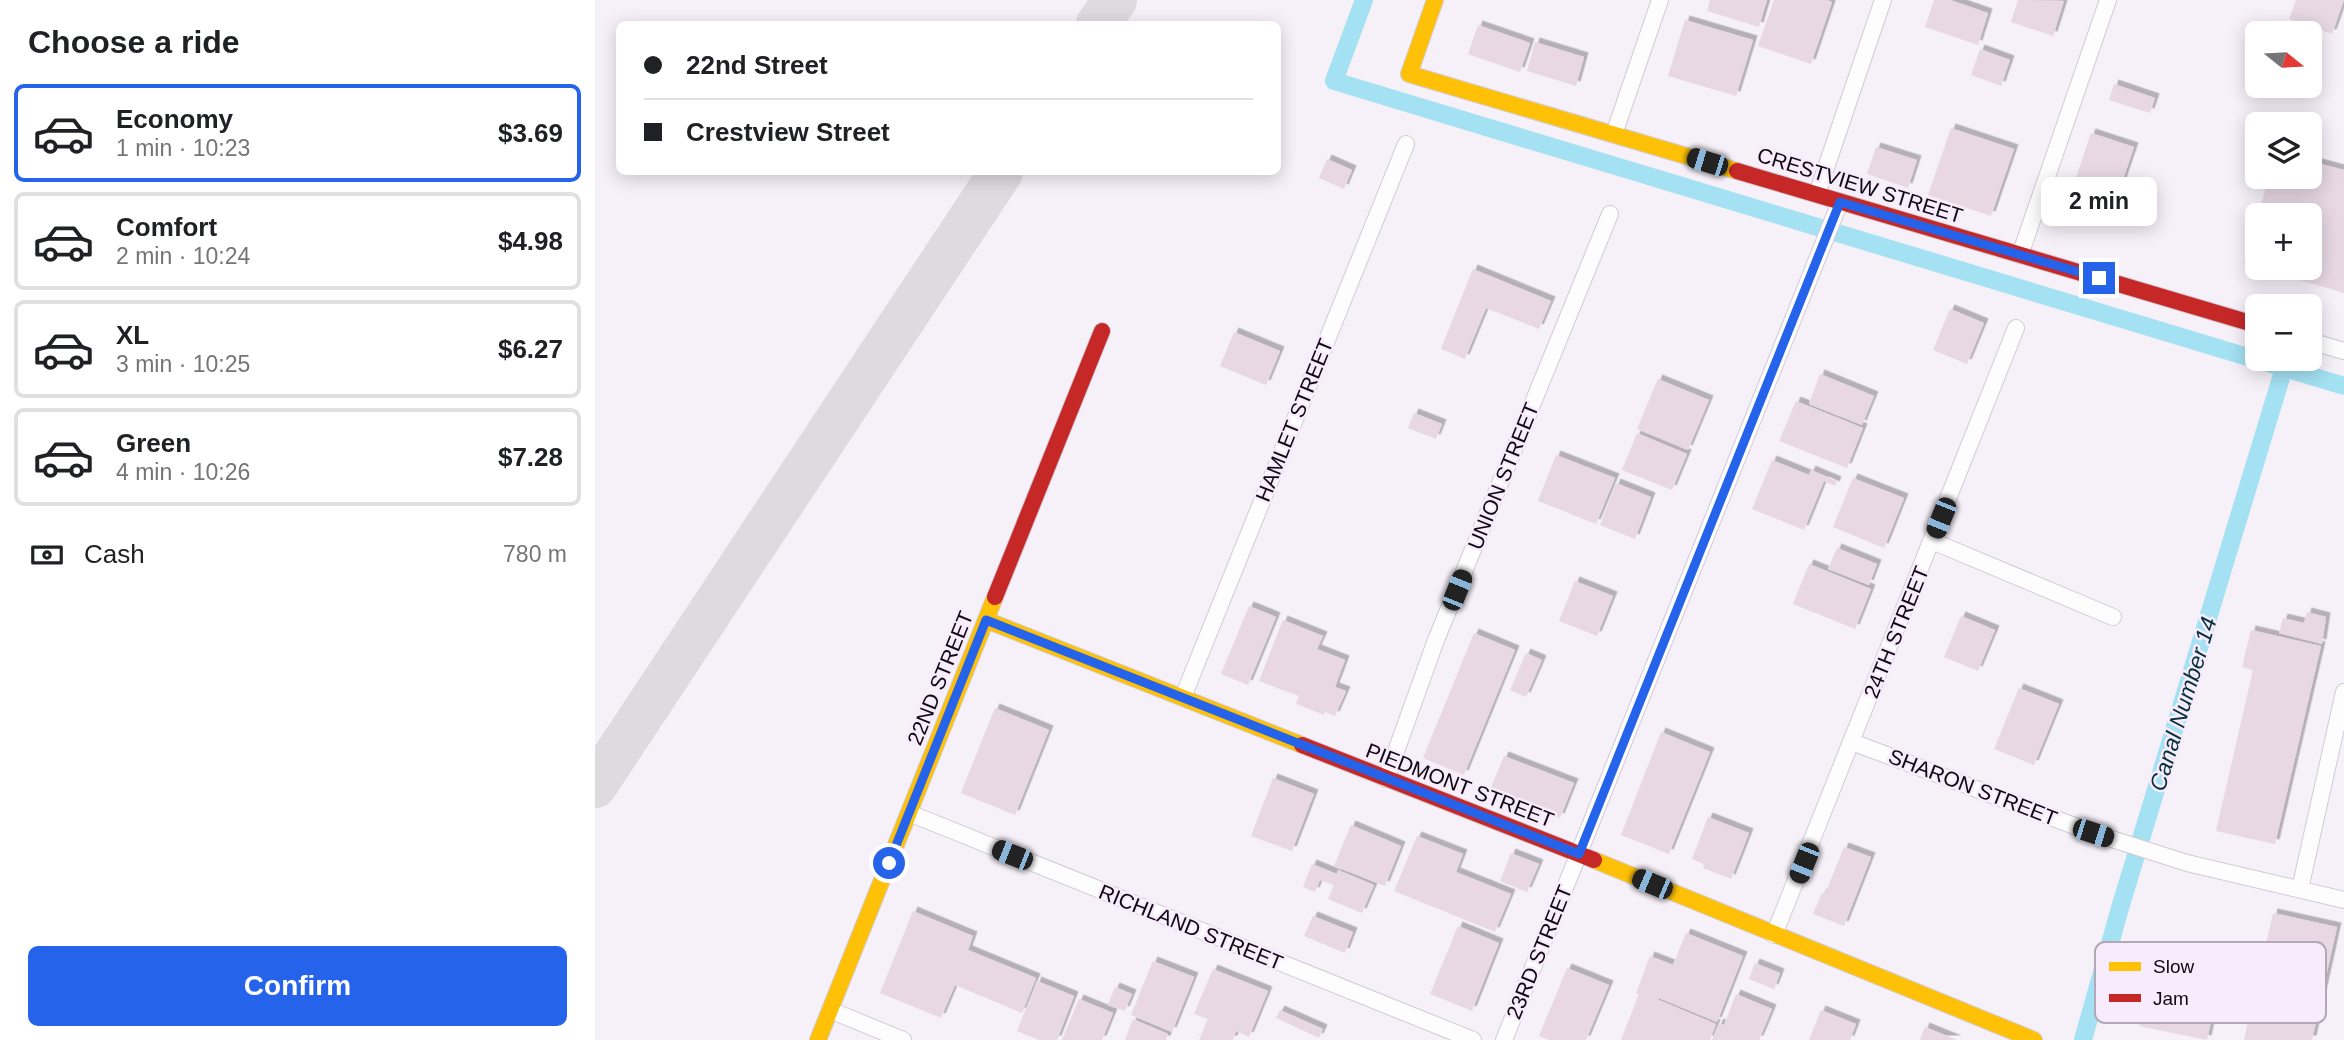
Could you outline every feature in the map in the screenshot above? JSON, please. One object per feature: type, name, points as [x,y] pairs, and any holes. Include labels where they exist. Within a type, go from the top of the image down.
[{"type":"street","name":"CRESTVIEW STREET","points":[[1435,0],[1409,74],[1817,194],[1837,209],[2020,255],[2245,321]]},
{"type":"street","points":[[1614,134],[1660,0]]},
{"type":"street","points":[[1817,194],[1883,0]]},
{"type":"street","points":[[2020,255],[2108,0]]},
{"type":"street","name":"HAMLET STREET","points":[[1183,697],[1406,144]]},
{"type":"street","name":"23RD STREET","points":[[1504,1040],[1837,209]]},
{"type":"street","name":"UNION STREET","points":[[1386,779],[1436,640],[1610,214]]},
{"type":"street","name":"24TH STREET","points":[[1775,935],[2016,328]]},
{"type":"street","name":"22ND STREET","points":[[818,1040],[1102,331]]},
{"type":"street","points":[[2322,345],[2344,351]]},
{"type":"street","points":[[1932,541],[2113,617]]},
{"type":"street","name":"PIEDMONT STREET","points":[[986,620],[1579,854],[2034,1040]]},
{"type":"street","points":[[2344,692],[2300,889],[2344,900]]},
{"type":"street","name":"SHARON STREET","points":[[1852,742],[2123,843],[2187,863],[2300,889]]},
{"type":"street","name":"RICHLAND STREET","points":[[909,813],[1473,1040]]},
{"type":"street","points":[[830,1010],[903,1040]]},
{"type":"building","points":[[1710,0],[1767,0],[1759,27],[1707,11]]},
{"type":"building","points":[[1774,0],[1832,2],[1811,64],[1758,46]]},
{"type":"building","points":[[1934,0],[1950,0],[1988,13],[1978,45],[1925,27]]},
{"type":"building","points":[[2018,0],[2064,1],[2053,36],[2011,22]]},
{"type":"building","points":[[2296,0],[2344,0],[2332,34],[2322,31],[2322,21],[2289,19]]},
{"type":"building","points":[[1685,20],[1753,40],[1736,96],[1668,76]]},
{"type":"building","points":[[1478,25],[1530,43],[1520,72],[1468,54]]},
{"type":"building","points":[[1535,42],[1584,57],[1576,86],[1527,71]]},
{"type":"building","points":[[1980,49],[2010,60],[2001,86],[1971,75]]},
{"type":"building","points":[[2114,84],[2155,98],[2150,113],[2109,100]]},
{"type":"building","points":[[1951,128],[2014,149],[1991,216],[1928,195]]},
{"type":"building","points":[[2091,133],[2134,147],[2111,215],[2068,201]]},
{"type":"building","points":[[1876,147],[1917,160],[1908,188],[1867,174]]},
{"type":"building","points":[[1327,159],[1352,170],[1344,189],[1319,178]]},
{"type":"building","points":[[2322,164],[2344,170],[2344,293],[2300,280],[2322,280],[2322,203],[2261,203],[2266,189],[2322,189]]},
{"type":"building","points":[[1473,269],[1551,301],[1539,329],[1486,308],[1465,359],[1441,349]]},
{"type":"building","points":[[1950,309],[1984,323],[1967,364],[1933,350]]},
{"type":"building","points":[[1234,332],[1280,351],[1266,385],[1220,366]]},
{"type":"building","points":[[1820,374],[1874,396],[1862,425],[1809,404]]},
{"type":"building","points":[[1658,379],[1709,400],[1688,450],[1637,429]]},
{"type":"building","points":[[1796,401],[1863,428],[1847,468],[1779,441]]},
{"type":"building","points":[[1414,413],[1442,424],[1436,439],[1408,428]]},
{"type":"building","points":[[1637,433],[1687,454],[1672,490],[1622,470]]},
{"type":"building","points":[[1556,455],[1615,478],[1596,524],[1538,501]]},
{"type":"building","points":[[1772,460],[1809,475],[1811,470],[1837,481],[1835,486],[1824,481],[1804,530],[1752,509]]},
{"type":"building","points":[[1853,478],[1904,498],[1884,548],[1833,527]]},
{"type":"building","points":[[1616,483],[1651,497],[1635,539],[1600,525]]},
{"type":"building","points":[[1837,548],[1877,564],[1869,585],[1828,569]]},
{"type":"building","points":[[1809,564],[1871,589],[1855,629],[1793,604]]},
{"type":"building","points":[[1575,581],[1613,596],[1597,636],[1559,621]]},
{"type":"building","points":[[1249,606],[1276,617],[1248,685],[1221,674]]},
{"type":"building","points":[[2307,612],[2326,617],[2322,644],[2279,633],[2283,618],[2304,623]]},
{"type":"building","points":[[1961,616],[1995,630],[1978,671],[1944,657]]},
{"type":"building","points":[[1283,620],[1323,636],[1317,649],[1345,660],[1335,687],[1346,691],[1335,716],[1325,712],[1324,715],[1296,704],[1299,696],[1259,681]]},
{"type":"building","points":[[2251,630],[2321,646],[2275,844],[2216,831],[2253,670],[2242,667]]},
{"type":"building","points":[[1474,633],[1515,650],[1464,775],[1423,758]]},
{"type":"building","points":[[1526,653],[1542,660],[1526,697],[1510,690]]},
{"type":"building","points":[[2019,688],[2059,704],[2034,765],[1994,749]]},
{"type":"building","points":[[995,708],[1049,730],[1015,815],[961,793]]},
{"type":"building","points":[[1661,732],[1710,752],[1669,854],[1621,835]]},
{"type":"building","points":[[1504,756],[1574,783],[1560,818],[1490,790]]},
{"type":"building","points":[[1273,778],[1314,794],[1292,851],[1251,836]]},
{"type":"building","points":[[1708,817],[1749,833],[1731,879],[1703,868],[1704,864],[1692,859]]},
{"type":"building","points":[[1351,825],[1401,846],[1385,886],[1334,866]]},
{"type":"building","points":[[1417,836],[1463,854],[1456,872],[1511,894],[1495,932],[1394,891]]},
{"type":"building","points":[[1844,847],[1871,857],[1844,926],[1813,914],[1822,893],[1825,894]]},
{"type":"building","points":[[1511,853],[1539,864],[1527,892],[1500,881]]},
{"type":"building","points":[[1312,864],[1337,874],[1338,870],[1374,885],[1362,913],[1328,899],[1334,885],[1320,880],[1315,892],[1303,887]]},
{"type":"building","points":[[913,911],[973,936],[968,950],[1036,978],[1022,1013],[955,985],[941,1018],[880,993]]},
{"type":"building","points":[[2273,913],[2337,927],[2326,977],[2326,942],[2266,942]]},
{"type":"building","points":[[1313,916],[1353,932],[1345,953],[1304,936]]},
{"type":"building","points":[[1458,926],[1499,943],[1472,1011],[1430,994]]},
{"type":"building","points":[[1686,933],[1743,956],[1717,1022],[1659,998],[1716,1024],[1710,1040],[1621,1040],[1650,956],[1673,965]]},
{"type":"building","points":[[1153,961],[1194,977],[1172,1032],[1131,1015]]},
{"type":"building","points":[[1755,963],[1780,973],[1774,989],[1749,979]]},
{"type":"building","points":[[1567,968],[1609,985],[1586,1040],[1549,1040],[1539,1036]]},
{"type":"building","points":[[1213,969],[1268,991],[1249,1037],[1236,1031],[1233,1040],[1199,1040],[1208,1019],[1194,1014]]},
{"type":"building","points":[[1037,981],[1074,996],[1057,1040],[1039,1040],[1017,1031]]},
{"type":"building","points":[[1115,987],[1132,994],[1125,1011],[1108,1005]]},
{"type":"building","points":[[1736,994],[1772,1009],[1759,1040],[1712,1040],[1719,1023],[1724,1025]]},
{"type":"building","points":[[1079,999],[1113,1013],[1102,1040],[1062,1040]]},
{"type":"building","points":[[1280,1010],[1323,1029],[1319,1038],[1276,1018]]},
{"type":"building","points":[[1821,1010],[1856,1024],[1850,1040],[1809,1040]]},
{"type":"building","points":[[1133,1019],[1168,1034],[1166,1040],[1125,1040]]},
{"type":"building","points":[[2140,1023],[2211,1023],[2207,1040],[2139,1026]]},
{"type":"building","points":[[2248,1023],[2316,1023],[2312,1040],[2244,1040]]},
{"type":"building","points":[[1925,1027],[1957,1040],[1920,1040]]},
{"type":"waterway","points":[[1364,0],[1334,81],[2344,386]]},
{"type":"waterway","name":"Canal Number 14","points":[[2110,942],[2283,371]]},
{"type":"waterway","name":"Canal Number 14","points":[[2083,1040],[2095,997]]},
{"type":"taxiway","points":[[1100,21],[1115,0]]},
{"type":"taxiway","points":[[595,786],[999,175]]},
{"type":"traffic: slow","points":[[1435,0],[1409,74],[1737,171]]},
{"type":"traffic: slow","points":[[818,1040],[995,597]]},
{"type":"traffic: slow","points":[[986,620],[1302,745]]},
{"type":"traffic: slow","points":[[1594,860],[2034,1040]]},
{"type":"traffic: jam","points":[[1737,171],[2245,321]]},
{"type":"traffic: jam","points":[[995,597],[1102,331]]},
{"type":"traffic: jam","points":[[1302,745],[1594,860]]},
{"type":"route","points":[[889,863],[986,620],[1579,854],[1840,202],[2099,278]]}]
